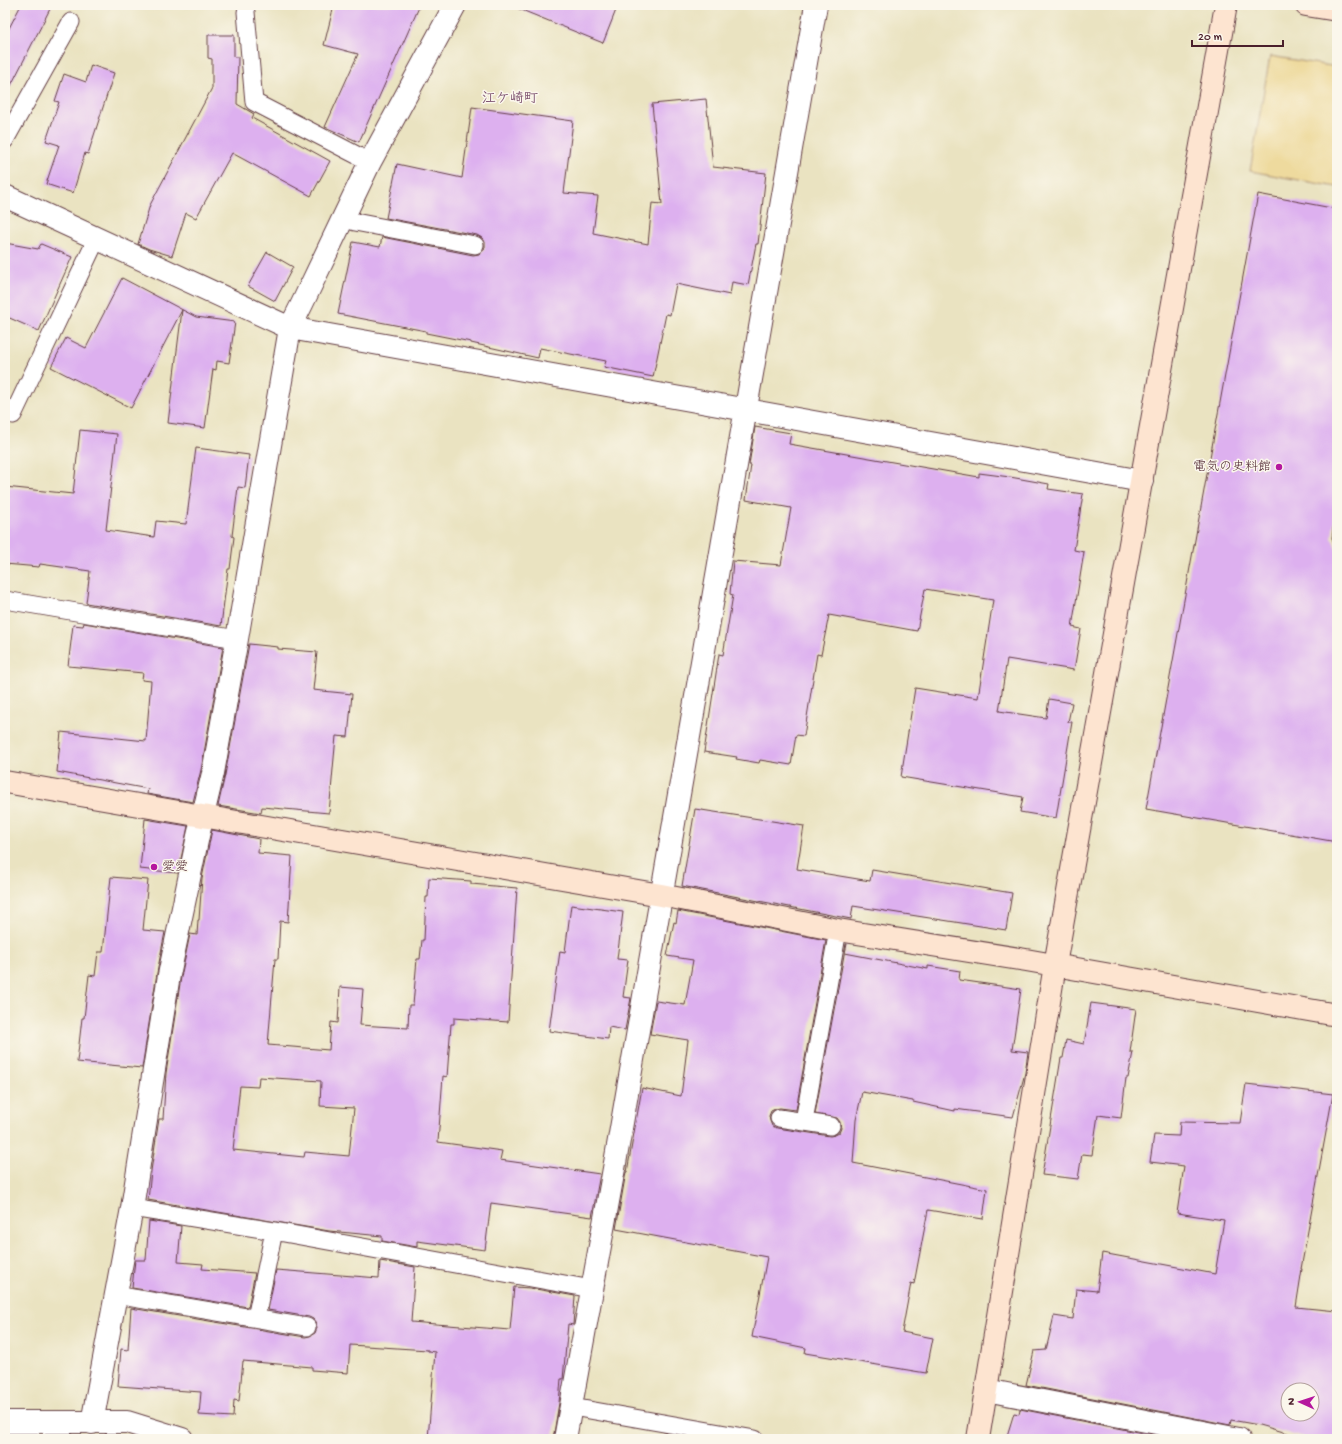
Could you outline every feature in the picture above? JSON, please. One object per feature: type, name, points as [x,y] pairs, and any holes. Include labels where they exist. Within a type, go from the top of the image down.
[{"type":"street","points":[[92,1423],[132,1208],[169,976],[209,790],[237,639],[290,328],[370,162],[455,5]]},
{"type":"street","points":[[565,1439],[572,1407],[816,5]]},
{"type":"street","points":[[978,1439],[1055,965],[1226,5]]},
{"type":"street","points":[[1306,5],[1337,10]]},
{"type":"street","points":[[5,196],[290,328],[745,411],[1142,481]]},
{"type":"street","points":[[5,782],[661,895],[838,930],[1055,965],[1337,1015]]},
{"type":"street","points":[[986,1390],[1197,1435],[1239,1439]]},
{"type":"street","points":[[5,1422],[127,1422],[182,1439]]},
{"type":"lane","points":[[246,12],[254,102],[370,162]]},
{"type":"lane","points":[[5,140],[71,22]]},
{"type":"lane","points":[[344,218],[355,222],[475,245]]},
{"type":"lane","points":[[5,410],[13,415],[97,238]]},
{"type":"lane","points":[[5,600],[237,639]]},
{"type":"lane","points":[[804,1121],[838,930]]},
{"type":"lane","points":[[779,1118],[831,1126]]},
{"type":"lane","points":[[132,1208],[274,1231],[592,1289]]},
{"type":"lane","points":[[256,1318],[274,1231]]},
{"type":"lane","points":[[116,1294],[307,1327]]},
{"type":"lane","points":[[572,1407],[755,1439]]},
{"type":"sand","points":[[1270,56],[1337,67],[1337,187],[1250,171]]},
{"type":"building","points":[[21,5],[52,5],[5,97],[5,36]]},
{"type":"building","points":[[334,5],[420,5],[359,142],[325,127],[358,54],[324,45]]},
{"type":"building","points":[[512,5],[618,5],[603,43]]},
{"type":"building","points":[[208,35],[234,35],[234,57],[238,57],[237,104],[254,114],[252,118],[330,161],[311,196],[232,153],[196,218],[186,213],[172,256],[138,244],[150,205],[212,88],[212,59],[208,58]]},
{"type":"building","points":[[91,65],[114,73],[88,154],[85,153],[73,193],[46,184],[59,145],[46,141],[59,102],[55,101],[64,74],[86,82]]},
{"type":"building","points":[[706,99],[713,167],[766,173],[758,244],[756,244],[748,285],[732,282],[730,295],[676,284],[670,315],[666,314],[653,377],[604,367],[606,361],[540,348],[538,358],[426,333],[426,331],[338,314],[353,242],[380,247],[382,237],[473,255],[479,254],[483,251],[485,242],[477,235],[386,218],[397,164],[462,178],[472,107],[573,121],[564,193],[598,196],[593,233],[648,244],[652,203],[662,204],[652,104]]},
{"type":"building","points":[[1258,194],[1337,209],[1337,497],[1332,538],[1337,551],[1337,842],[1146,809]]},
{"type":"building","points":[[5,243],[38,249],[41,244],[72,257],[39,331],[5,316]]},
{"type":"building","points":[[267,252],[293,267],[275,301],[248,286]]},
{"type":"building","points":[[122,278],[196,317],[235,322],[229,363],[217,361],[216,370],[213,369],[205,428],[168,423],[182,310],[131,408],[51,367],[66,338],[86,348]]},
{"type":"building","points":[[755,427],[791,433],[789,444],[979,477],[979,473],[1010,477],[1049,484],[1048,489],[1083,494],[1074,550],[1084,552],[1072,627],[1081,629],[1074,670],[1007,659],[999,711],[1046,718],[1049,699],[1072,703],[1068,722],[1072,722],[1056,818],[1020,812],[1023,797],[901,777],[915,688],[978,698],[993,600],[925,589],[917,631],[829,615],[821,655],[817,654],[804,736],[796,735],[791,765],[760,760],[759,763],[736,759],[737,757],[704,752],[719,654],[723,655],[733,595],[730,594],[733,561],[781,565],[791,508],[746,500],[751,465],[749,465]]},
{"type":"building","points":[[80,430],[117,434],[106,530],[154,537],[156,521],[186,524],[196,448],[249,455],[245,488],[238,487],[232,536],[234,537],[230,569],[228,569],[221,626],[86,603],[90,571],[40,564],[39,567],[5,564],[5,487],[73,494]]},
{"type":"building","points":[[84,623],[223,647],[201,770],[193,802],[147,794],[148,789],[57,772],[61,732],[146,741],[151,681],[142,680],[143,673],[68,666],[73,625],[83,626]]},
{"type":"building","points":[[249,644],[278,647],[278,649],[317,652],[313,690],[352,694],[348,737],[336,736],[329,813],[262,807],[261,813],[218,806]]},
{"type":"building","points":[[695,809],[804,826],[797,869],[870,881],[872,870],[1012,893],[1006,930],[853,906],[851,919],[682,886]]},
{"type":"building","points":[[145,819],[188,826],[178,873],[140,869]]},
{"type":"building","points":[[212,830],[259,839],[258,853],[292,856],[288,922],[280,921],[278,959],[275,959],[268,1045],[329,1050],[331,1022],[338,1023],[340,987],[363,989],[360,1025],[408,1028],[409,1005],[413,1005],[417,959],[420,959],[422,940],[424,940],[426,897],[428,897],[429,878],[471,881],[471,884],[517,888],[508,1022],[454,1018],[454,1024],[451,1024],[447,1077],[443,1076],[438,1142],[502,1151],[500,1160],[600,1174],[592,1217],[491,1203],[485,1250],[417,1241],[417,1247],[382,1241],[382,1236],[329,1231],[148,1200],[159,1119],[163,1119],[166,1073],[181,977],[190,934],[197,935],[202,878]],"holes":[[[259,1077],[321,1081],[320,1106],[354,1108],[349,1156],[305,1152],[304,1157],[233,1150],[240,1086],[258,1087]]]},
{"type":"building","points":[[111,877],[148,880],[143,930],[165,932],[142,1068],[77,1062],[89,975],[95,976],[98,952],[103,952]]},
{"type":"building","points":[[571,905],[623,912],[617,959],[628,960],[623,997],[631,998],[625,1030],[609,1027],[608,1039],[549,1031],[560,951],[565,952]]},
{"type":"building","points":[[678,911],[826,940],[796,1110],[780,1108],[771,1111],[769,1116],[770,1121],[772,1126],[777,1128],[830,1136],[839,1133],[841,1128],[840,1122],[837,1118],[815,1114],[846,944],[845,953],[928,969],[928,966],[960,971],[959,980],[1021,989],[1012,1050],[1028,1052],[1025,1073],[1013,1117],[955,1109],[955,1111],[913,1101],[862,1092],[856,1120],[853,1163],[987,1189],[983,1219],[928,1210],[914,1284],[911,1283],[902,1332],[933,1338],[926,1373],[805,1353],[806,1348],[752,1337],[767,1257],[616,1229],[642,1088],[681,1096],[688,1040],[650,1034],[656,1001],[685,1005],[693,960],[667,956],[674,922],[676,923]]},
{"type":"building","points":[[1091,1003],[1136,1009],[1130,1052],[1133,1052],[1128,1078],[1126,1078],[1121,1118],[1098,1115],[1092,1155],[1082,1154],[1078,1179],[1042,1175],[1061,1058],[1063,1058],[1066,1040],[1084,1044]]},
{"type":"building","points":[[1246,1084],[1333,1094],[1301,1269],[1296,1307],[1337,1311],[1337,1439],[1308,1439],[1259,1425],[1231,1420],[1230,1425],[1026,1385],[1034,1351],[1046,1350],[1054,1316],[1073,1319],[1076,1289],[1097,1291],[1102,1253],[1215,1274],[1224,1220],[1177,1213],[1184,1166],[1150,1162],[1154,1135],[1179,1136],[1180,1122],[1240,1123]]},
{"type":"building","points":[[149,1221],[181,1226],[178,1262],[203,1264],[202,1269],[255,1273],[248,1307],[132,1288],[135,1260],[146,1260]]},
{"type":"building","points":[[380,1261],[415,1267],[411,1322],[510,1330],[514,1287],[530,1288],[575,1296],[573,1325],[568,1324],[563,1379],[561,1379],[553,1439],[428,1439],[435,1352],[428,1350],[350,1345],[348,1373],[312,1370],[312,1367],[243,1361],[239,1401],[234,1400],[233,1417],[199,1415],[201,1392],[118,1386],[121,1349],[128,1350],[131,1308],[305,1337],[315,1333],[317,1328],[313,1319],[268,1310],[276,1270],[379,1278]]},
{"type":"building","points":[[1020,1409],[1173,1439],[1006,1439],[1014,1413],[1019,1414]]},
{"type":"place","name":"電気の史料館","points":[[1279,467]]},
{"type":"place","name":"愛愛","points":[[154,867]]},
{"type":"district","name":"江ケ崎町","points":[[510,99]]}]
